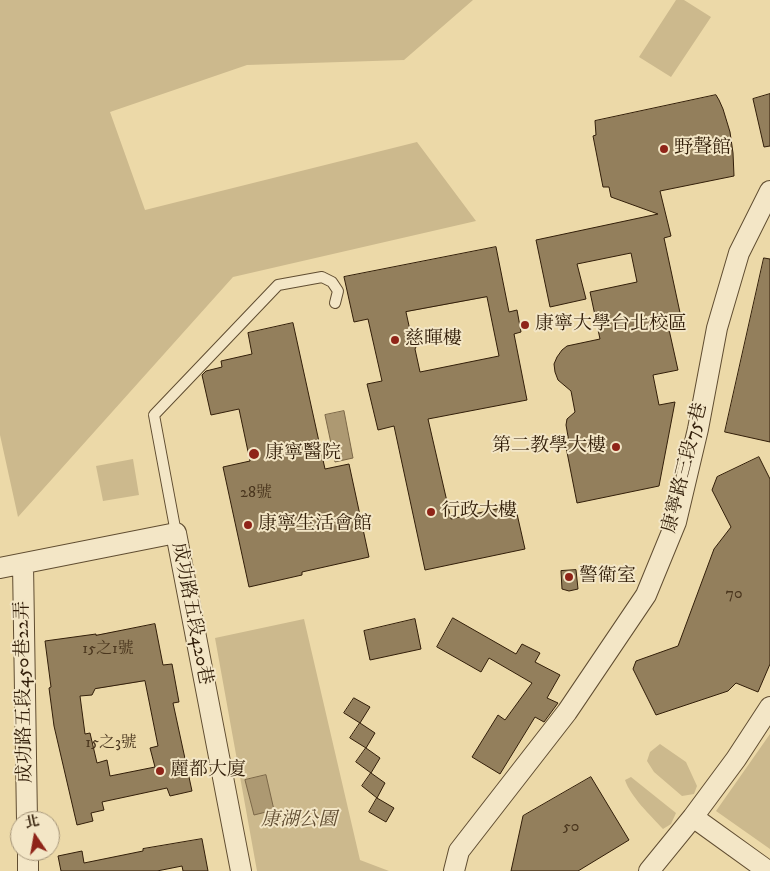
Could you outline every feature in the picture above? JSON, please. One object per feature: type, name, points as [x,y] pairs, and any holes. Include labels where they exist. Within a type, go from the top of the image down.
[{"type":"street","name":"康寧路三段75巷","points":[[454,871],[459,851],[567,712],[646,595],[676,522],[698,429],[717,328],[739,254],[770,191]]},
{"type":"street","name":"成功路五段420巷","points":[[0,568],[176,533],[241,871]]},
{"type":"street","name":"成功路五段450巷22弄","points":[[23,564],[27,811]]},
{"type":"street","points":[[648,871],[693,817],[736,759],[770,707]]},
{"type":"street","points":[[693,817],[768,871]]},
{"type":"lane","points":[[176,533],[154,414],[278,285],[322,277],[332,282],[338,291],[334,303]]},
{"type":"green space","points":[[0,0],[473,0],[404,60],[247,65],[110,112],[145,210],[417,142],[476,221],[233,277],[18,517],[0,435]]},
{"type":"green space","points":[[676,0],[684,0],[711,17],[671,77],[639,57]]},
{"type":"green space","points":[[133,459],[139,495],[103,501],[96,466]]},
{"type":"green space","name":"康湖公園","points":[[304,619],[360,860],[389,871],[257,871],[215,638]]},
{"type":"green space","points":[[770,734],[770,849],[716,811]]},
{"type":"green space","points":[[660,744],[686,762],[697,786],[694,794],[682,796],[654,772],[647,761],[650,752]]},
{"type":"green space","points":[[631,777],[676,813],[671,824],[663,829],[641,806],[631,793],[625,780]]},
{"type":"shaded area","points":[[344,411],[353,458],[335,462],[325,415]]},
{"type":"shaded area","points":[[266,775],[274,810],[254,815],[245,780]]},
{"type":"building","points":[[770,94],[770,146],[764,147],[753,99]]},
{"type":"building","points":[[716,95],[723,109],[730,132],[734,176],[660,191],[671,236],[664,238],[682,322],[668,325],[678,370],[653,375],[659,405],[675,402],[659,486],[577,503],[565,442],[569,442],[566,425],[567,419],[575,412],[571,391],[558,380],[554,364],[562,350],[567,346],[600,339],[590,292],[637,282],[631,253],[577,264],[586,299],[550,307],[536,240],[658,214],[611,197],[609,187],[603,187],[593,136],[596,135],[595,121]]},
{"type":"building","name":"慈暉樓","points":[[496,247],[509,312],[517,310],[521,332],[514,334],[527,400],[428,419],[451,519],[515,505],[525,549],[425,570],[394,426],[378,430],[367,384],[382,381],[368,319],[354,322],[344,277]],"holes":[[[487,297],[499,356],[420,372],[415,349],[418,340],[415,336],[411,335],[406,312]]]},
{"type":"building","points":[[764,258],[770,259],[770,442],[725,432]]},
{"type":"building","points":[[293,323],[325,469],[349,464],[369,557],[302,572],[302,575],[249,587],[223,467],[250,461],[239,409],[211,415],[202,375],[206,371],[222,367],[221,361],[252,354],[248,333]]},
{"type":"building","points":[[759,457],[770,479],[770,664],[758,692],[736,683],[728,691],[656,715],[633,669],[636,661],[678,646],[714,549],[731,527],[712,490],[717,477]]},
{"type":"building","name":"警衛室","points":[[576,570],[578,589],[569,591],[562,589],[561,571]]},
{"type":"building","points":[[453,618],[516,654],[522,644],[540,653],[535,662],[560,675],[547,698],[558,703],[544,722],[535,717],[500,774],[472,757],[498,715],[505,720],[532,683],[489,658],[481,672],[437,647]]},
{"type":"building","points":[[415,619],[421,649],[370,660],[364,631]]},
{"type":"building","points":[[155,624],[163,665],[172,664],[179,702],[173,703],[192,791],[170,796],[167,788],[102,802],[104,810],[91,813],[93,821],[77,825],[54,726],[45,641],[96,635]],"holes":[[[145,681],[158,746],[150,748],[155,767],[110,776],[107,760],[97,763],[90,733],[85,734],[80,696],[92,695],[95,689]]]},
{"type":"building","points":[[354,698],[370,707],[360,723],[344,713]]},
{"type":"building","points":[[360,723],[375,733],[366,748],[350,738]]},
{"type":"building","points":[[366,748],[380,758],[371,773],[356,762]]},
{"type":"building","points":[[371,773],[385,783],[377,798],[362,786]]},
{"type":"building","points":[[591,777],[629,840],[578,871],[511,871],[523,816]]},
{"type":"building","points":[[377,798],[394,808],[386,822],[369,812]]},
{"type":"building","points":[[202,839],[208,871],[183,871],[182,866],[157,871],[61,871],[60,856],[82,851],[84,863],[143,851],[143,849]]},
{"type":"place","name":"野聲館","points":[[664,149]]},
{"type":"place","name":"康寧大學台北校區","points":[[525,325]]},
{"type":"place","name":"慈暉樓","points":[[395,340]]},
{"type":"place","name":"第二教學大樓","points":[[616,447]]},
{"type":"place","name":"康寧醫院","points":[[254,454]]},
{"type":"place","name":"行政大樓","points":[[431,512]]},
{"type":"place","name":"康寧生活會館","points":[[248,525]]},
{"type":"place","name":"警衛室","points":[[569,577]]},
{"type":"place","name":"麗都大廈","points":[[160,771]]}]
